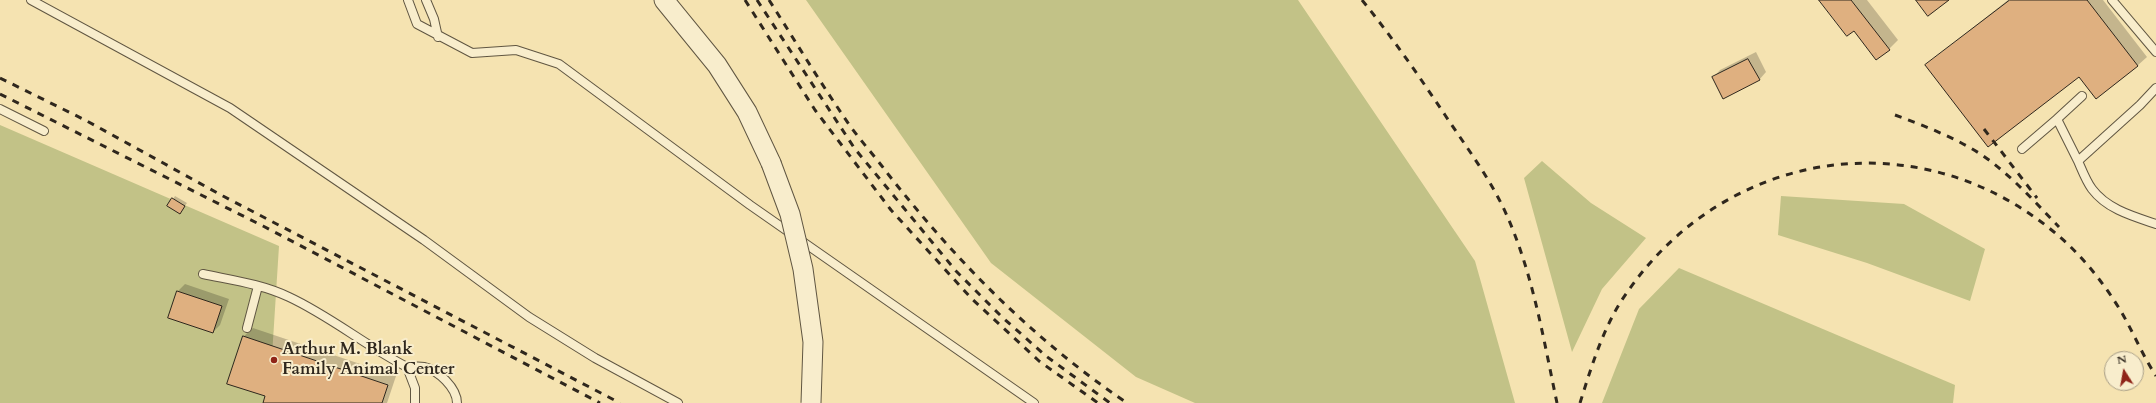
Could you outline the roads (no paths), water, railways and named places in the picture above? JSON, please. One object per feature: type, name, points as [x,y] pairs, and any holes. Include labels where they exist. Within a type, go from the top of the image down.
[{"type":"street","points":[[664,0],[717,65],[746,112],[771,163],[790,214],[803,269],[813,342],[811,403]]},
{"type":"lane","points":[[31,0],[230,108],[424,240],[529,317],[595,358],[678,403]]},
{"type":"lane","points":[[408,0],[417,24],[438,37],[472,53],[516,50],[559,64],[750,205],[1034,403]]},
{"type":"lane","points":[[426,0],[434,19],[438,37]]},
{"type":"lane","points":[[2112,0],[2156,52]]},
{"type":"lane","points":[[2078,161],[2140,105],[2156,88]]},
{"type":"lane","points":[[2022,148],[2082,96]]},
{"type":"lane","points":[[0,109],[44,131]]},
{"type":"lane","points":[[2057,119],[2091,188],[2105,203],[2126,214],[2156,224]]},
{"type":"lane","points":[[203,274],[258,286],[288,296],[314,310],[378,352],[407,367],[425,367],[447,382],[455,392],[457,403]]},
{"type":"lane","points":[[247,328],[258,286]]},
{"type":"lane","points":[[407,367],[415,388],[415,403]]},
{"type":"railway","points":[[745,0],[815,110],[891,210],[971,298],[1039,361],[1098,403]]},
{"type":"railway","points":[[757,0],[855,149],[956,271],[1002,317],[1046,356],[1110,403]]},
{"type":"railway","points":[[769,0],[849,124],[915,207],[942,238],[998,298],[1029,326],[1060,353],[1127,403]]},
{"type":"railway","points":[[1362,0],[1395,42],[1482,170],[1502,205],[1521,253],[1536,302],[1557,403]]},
{"type":"railway","points":[[0,78],[85,120],[223,196],[620,403]]},
{"type":"railway","points":[[0,94],[263,226],[600,403]]},
{"type":"railway","points":[[1895,115],[1951,138],[1982,155],[2013,180],[2059,227]]},
{"type":"railway","points":[[1984,129],[2037,198]]},
{"type":"railway","points":[[1580,403],[1589,374],[1605,331],[1612,317],[1628,291],[1669,243],[1718,206],[1771,180],[1828,166],[1886,164],[1945,174],[2001,197],[2054,232],[2083,259],[2108,291],[2122,313],[2156,376]]},
{"type":"place","name":"Arthur M. Blank Family Animal Center","points":[[274,360]]}]
